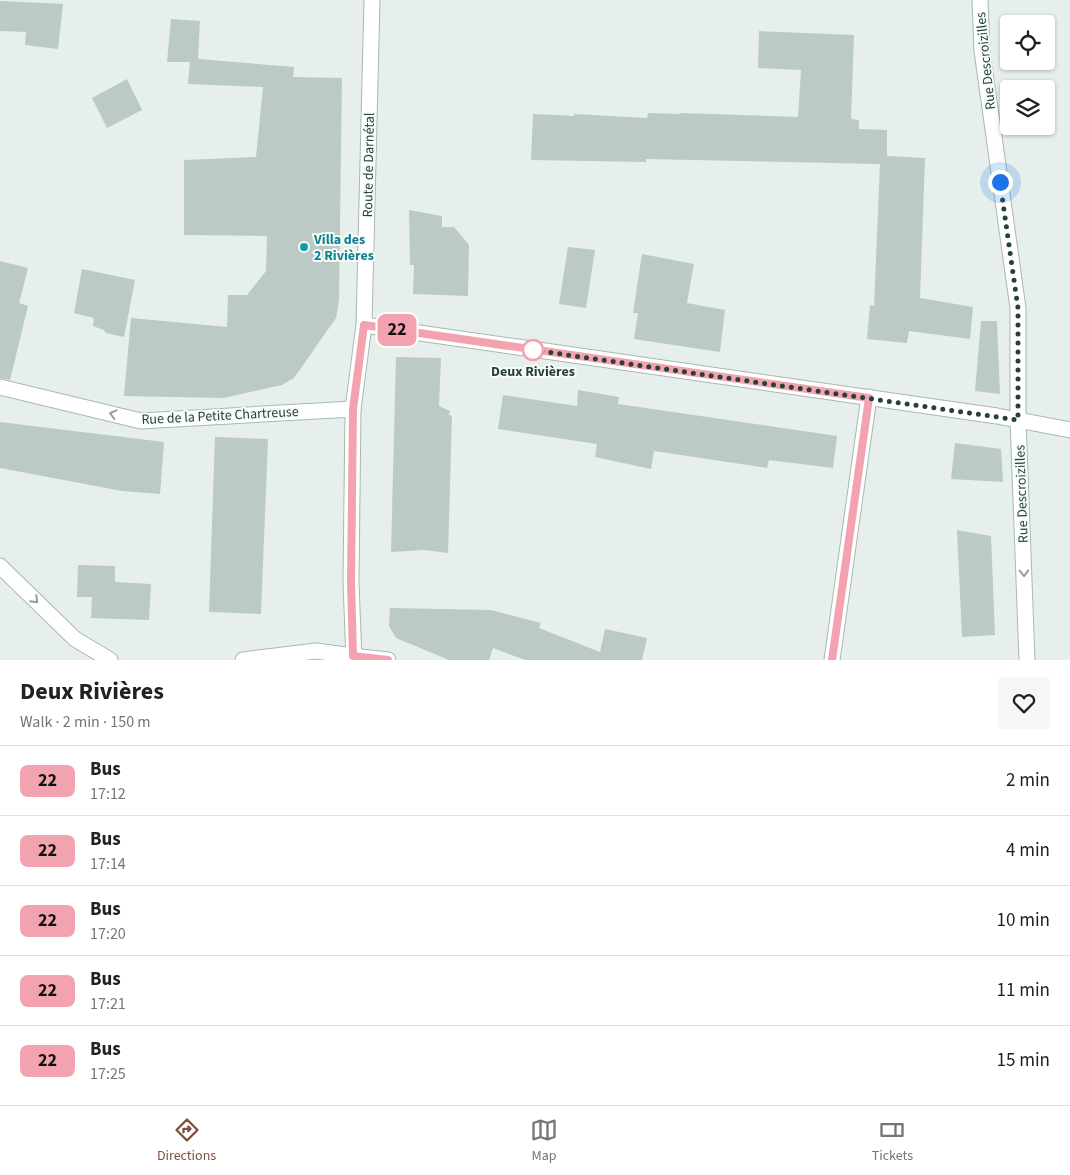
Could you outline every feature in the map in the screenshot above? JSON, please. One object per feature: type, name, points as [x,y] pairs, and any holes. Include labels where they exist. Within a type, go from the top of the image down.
[{"type":"street","name":"Route de Darnétal","points":[[353,658],[351,582],[353,409],[364,325],[372,0]]},
{"type":"street","name":"Rue Descroizilles","points":[[980,0],[982,51],[1018,308],[1018,420],[1027,660]]},
{"type":"street","points":[[364,325],[1018,420],[1070,430]]},
{"type":"street","name":"Rue de la Petite Chartreuse","points":[[0,386],[141,420],[353,409]]},
{"type":"street","points":[[832,660],[869,398]]},
{"type":"street","points":[[0,566],[75,639],[110,660]]},
{"type":"street","points":[[243,660],[316,651],[353,658],[388,660]]},
{"type":"building","points":[[0,1],[63,4],[58,49],[25,45],[26,32],[0,31]]},
{"type":"building","name":"Villa des 2 Rivières","points":[[171,19],[200,21],[198,59],[294,67],[293,77],[342,78],[339,300],[336,318],[294,378],[282,385],[223,398],[124,396],[131,318],[227,327],[228,295],[247,295],[266,271],[267,236],[184,235],[184,160],[256,157],[263,87],[188,84],[190,62],[167,62]]},
{"type":"building","points":[[759,31],[854,35],[851,119],[859,120],[859,129],[887,130],[887,156],[925,158],[920,298],[973,307],[970,339],[909,331],[907,343],[867,339],[870,305],[874,306],[880,164],[646,159],[646,162],[531,160],[533,114],[647,118],[648,113],[798,117],[801,70],[758,68]]},
{"type":"building","points":[[127,79],[142,110],[107,128],[92,98]]},
{"type":"building","points":[[409,210],[442,216],[442,227],[454,227],[469,245],[468,296],[413,294],[414,265],[410,265]]},
{"type":"building","points":[[568,247],[595,250],[586,308],[559,304]]},
{"type":"building","points":[[642,254],[694,264],[687,303],[725,310],[720,352],[634,339],[638,313],[633,313]]},
{"type":"building","points":[[0,261],[28,268],[19,303],[28,306],[10,380],[0,378]]},
{"type":"building","points":[[82,269],[135,280],[124,337],[106,333],[104,330],[93,326],[94,318],[74,313]]},
{"type":"building","points":[[981,321],[997,321],[1000,394],[975,391]]},
{"type":"building","points":[[396,357],[441,358],[439,406],[450,411],[449,415],[452,416],[448,553],[424,550],[391,552]]},
{"type":"building","points":[[578,390],[619,397],[618,404],[837,436],[833,468],[769,460],[767,468],[654,451],[651,469],[595,457],[597,444],[498,429],[503,395],[577,406]]},
{"type":"building","points":[[0,422],[164,442],[160,494],[122,491],[0,468]]},
{"type":"building","points":[[215,437],[268,439],[261,614],[209,612]]},
{"type":"building","points":[[955,443],[1001,449],[1003,482],[951,479]]},
{"type":"building","points":[[957,530],[991,536],[995,635],[962,637]]},
{"type":"building","points":[[78,565],[115,566],[115,582],[151,584],[149,620],[91,618],[92,597],[77,597]]},
{"type":"building","points":[[390,608],[491,610],[541,623],[539,628],[600,652],[605,629],[647,638],[642,660],[525,660],[493,648],[489,660],[449,660],[396,638],[389,626]]},
{"type":"bus line","name":"22","points":[[388,660],[353,656],[351,582],[353,409],[364,325],[869,398],[832,660]]},
{"type":"place","name":"Villa des 2 Rivières","points":[[304,247]]},
{"type":"place","name":"Deux Rivières","points":[[533,350]]},
{"type":"route","points":[[533,350],[1018,420],[1018,308],[1000,182]]}]
